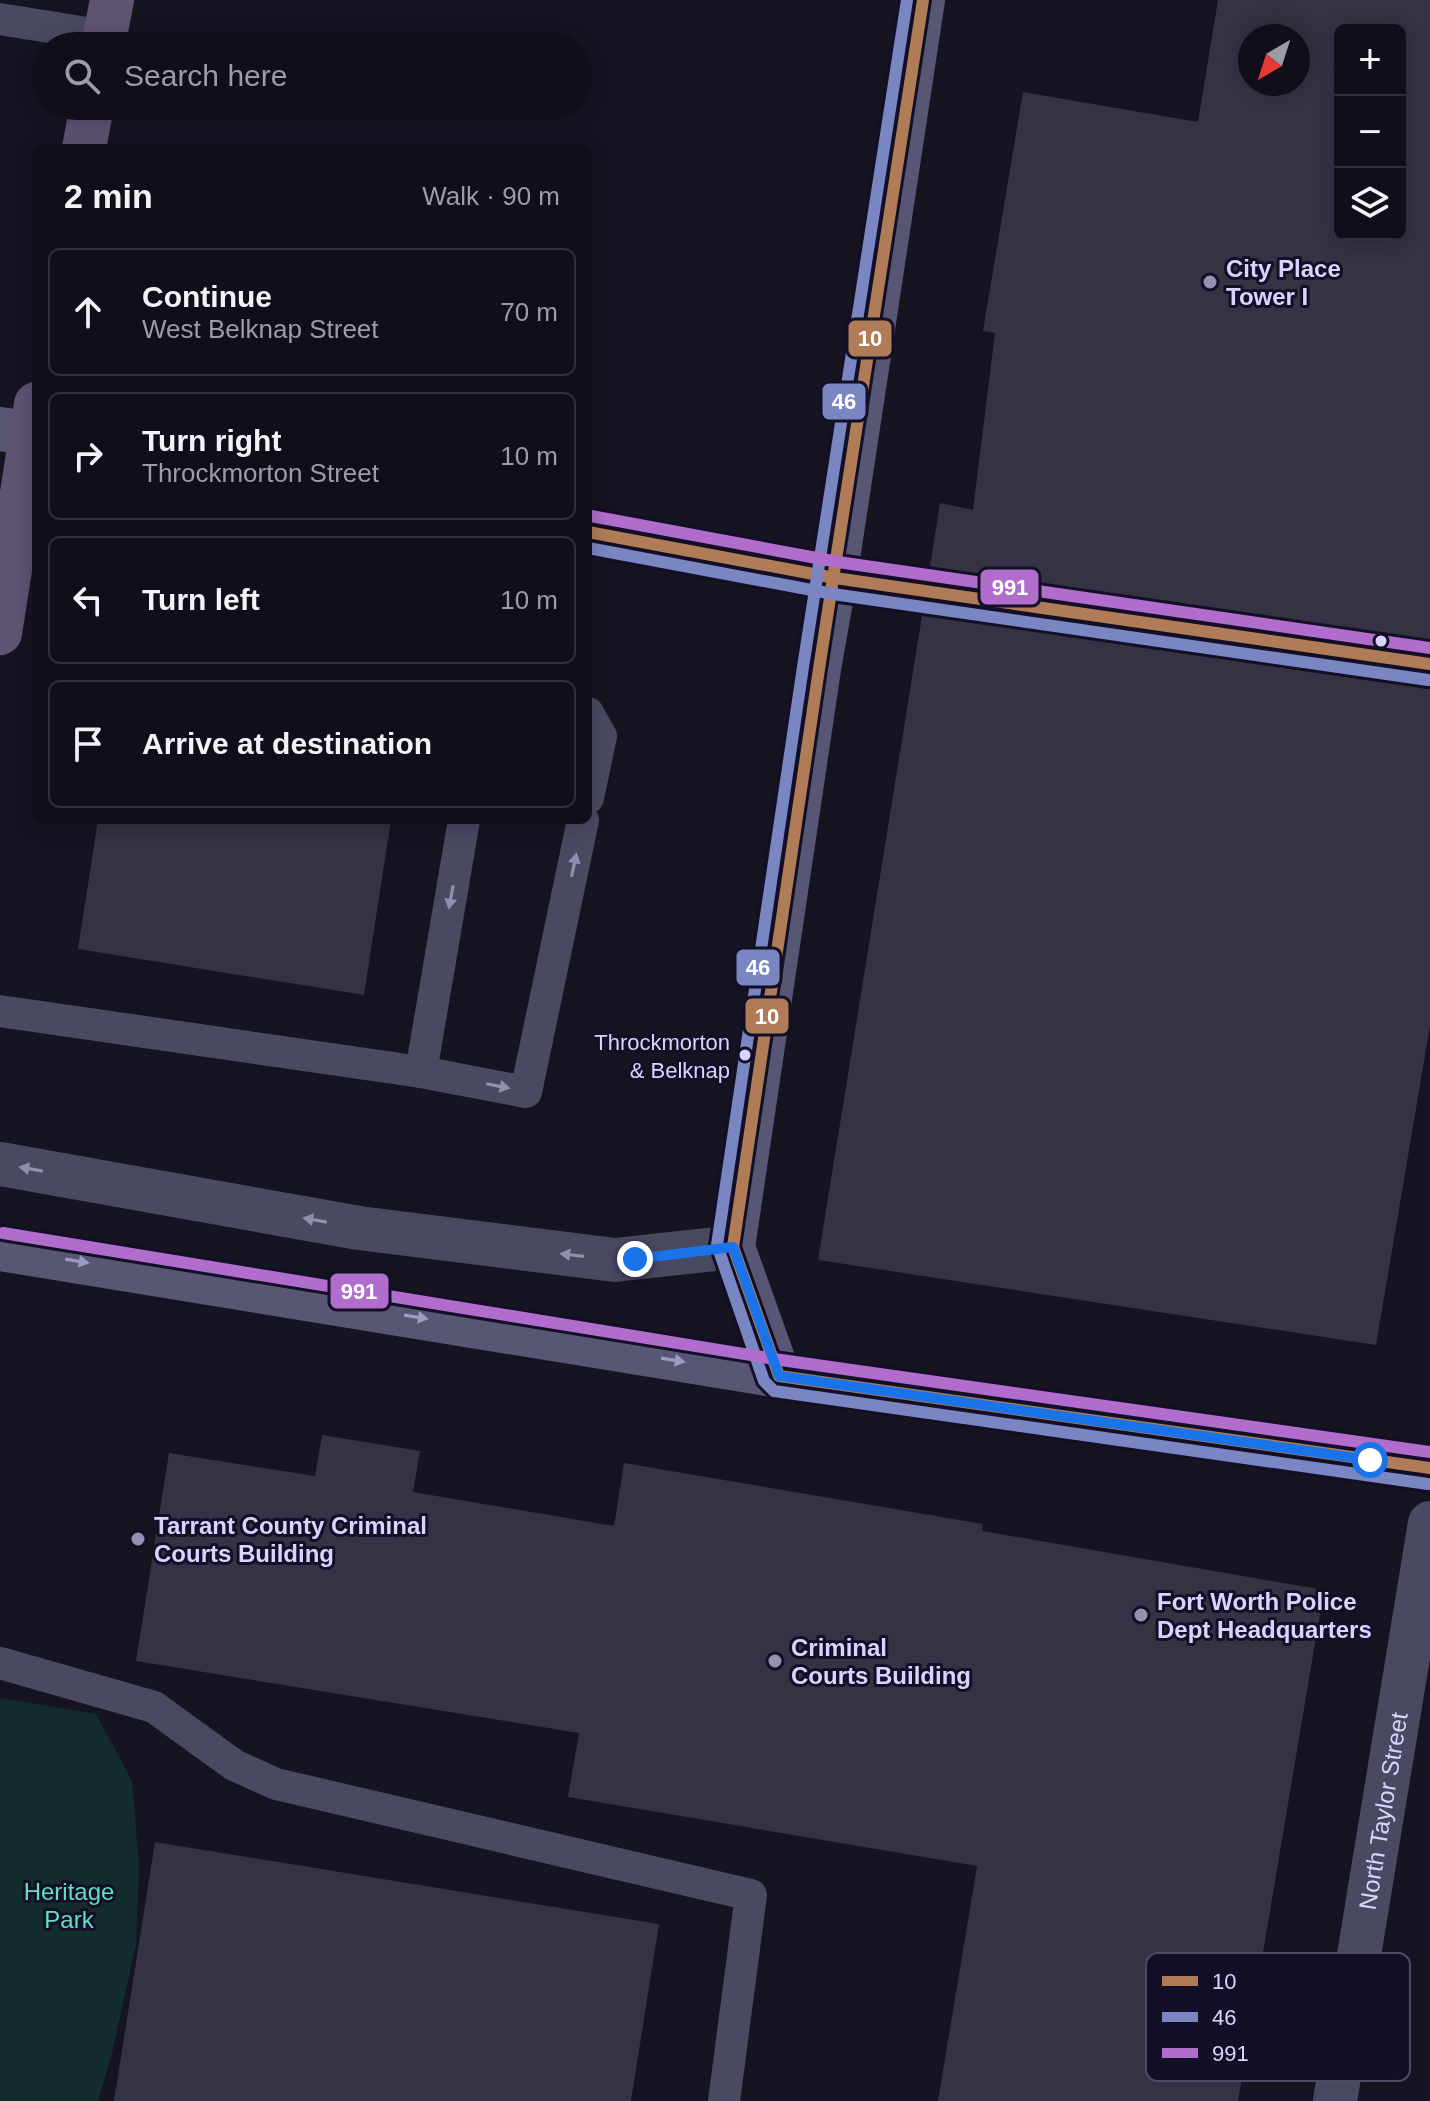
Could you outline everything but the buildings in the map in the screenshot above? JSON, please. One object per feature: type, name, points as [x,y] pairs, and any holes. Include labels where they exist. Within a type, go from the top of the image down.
[{"type":"main road","points":[[779,1376],[733,1247],[923,0]]},
{"type":"main road","points":[[85,144],[89,120]]},
{"type":"main road","points":[[0,633],[26,425]]},
{"type":"main road","points":[[592,533],[835,578],[926,591]]},
{"type":"main road","points":[[0,1249],[779,1376],[1430,1468]]},
{"type":"street","points":[[0,1164],[359,1228],[615,1260],[733,1247]]},
{"type":"street","name":"North Taylor Street","points":[[1359,1953],[1430,1523]]},
{"type":"street","name":"North Taylor Street","points":[[1335,2101],[1338,2081]]},
{"type":"lane","points":[[0,19],[107,27]]},
{"type":"lane","points":[[592,720],[601,736],[592,779]]},
{"type":"lane","points":[[421,1072],[463,824]]},
{"type":"lane","points":[[0,1011],[421,1072],[526,1092],[582,824]]},
{"type":"lane","points":[[0,1663],[154,1707],[234,1765],[276,1784],[751,1895],[724,2101]]},
{"type":"green space","name":"Heritage Park","points":[[0,1698],[96,1714],[132,1781],[139,1865],[136,1945],[98,2101],[0,2101]]},
{"type":"tunnel","points":[[926,591],[1430,664]]},
{"type":"transit line","name":"46","points":[[907,0],[717,1245],[764,1381],[774,1391],[1428,1484]]},
{"type":"transit line","name":"10","points":[[923,0],[733,1247],[779,1376],[1430,1468]]},
{"type":"transit line","name":"991","points":[[592,516],[838,562],[1430,648]]},
{"type":"transit line","name":"10","points":[[592,533],[835,578],[1430,664]]},
{"type":"transit line","name":"46","points":[[592,549],[833,594],[1428,680]]},
{"type":"transit line","name":"991","points":[[3,1233],[781,1360],[1430,1452]]},
{"type":"place","name":"City Place Tower I","points":[[1210,282]]},
{"type":"place","name":"Throckmorton & Belknap","points":[[745,1055]]},
{"type":"place","name":"Tarrant County Criminal Courts Building","points":[[138,1539]]},
{"type":"place","name":"Fort Worth Police Dept Headquarters","points":[[1141,1615]]},
{"type":"place","name":"Criminal Courts Building","points":[[775,1661]]},
{"type":"route","points":[[635,1259],[733,1247],[779,1376],[1370,1460]]}]
